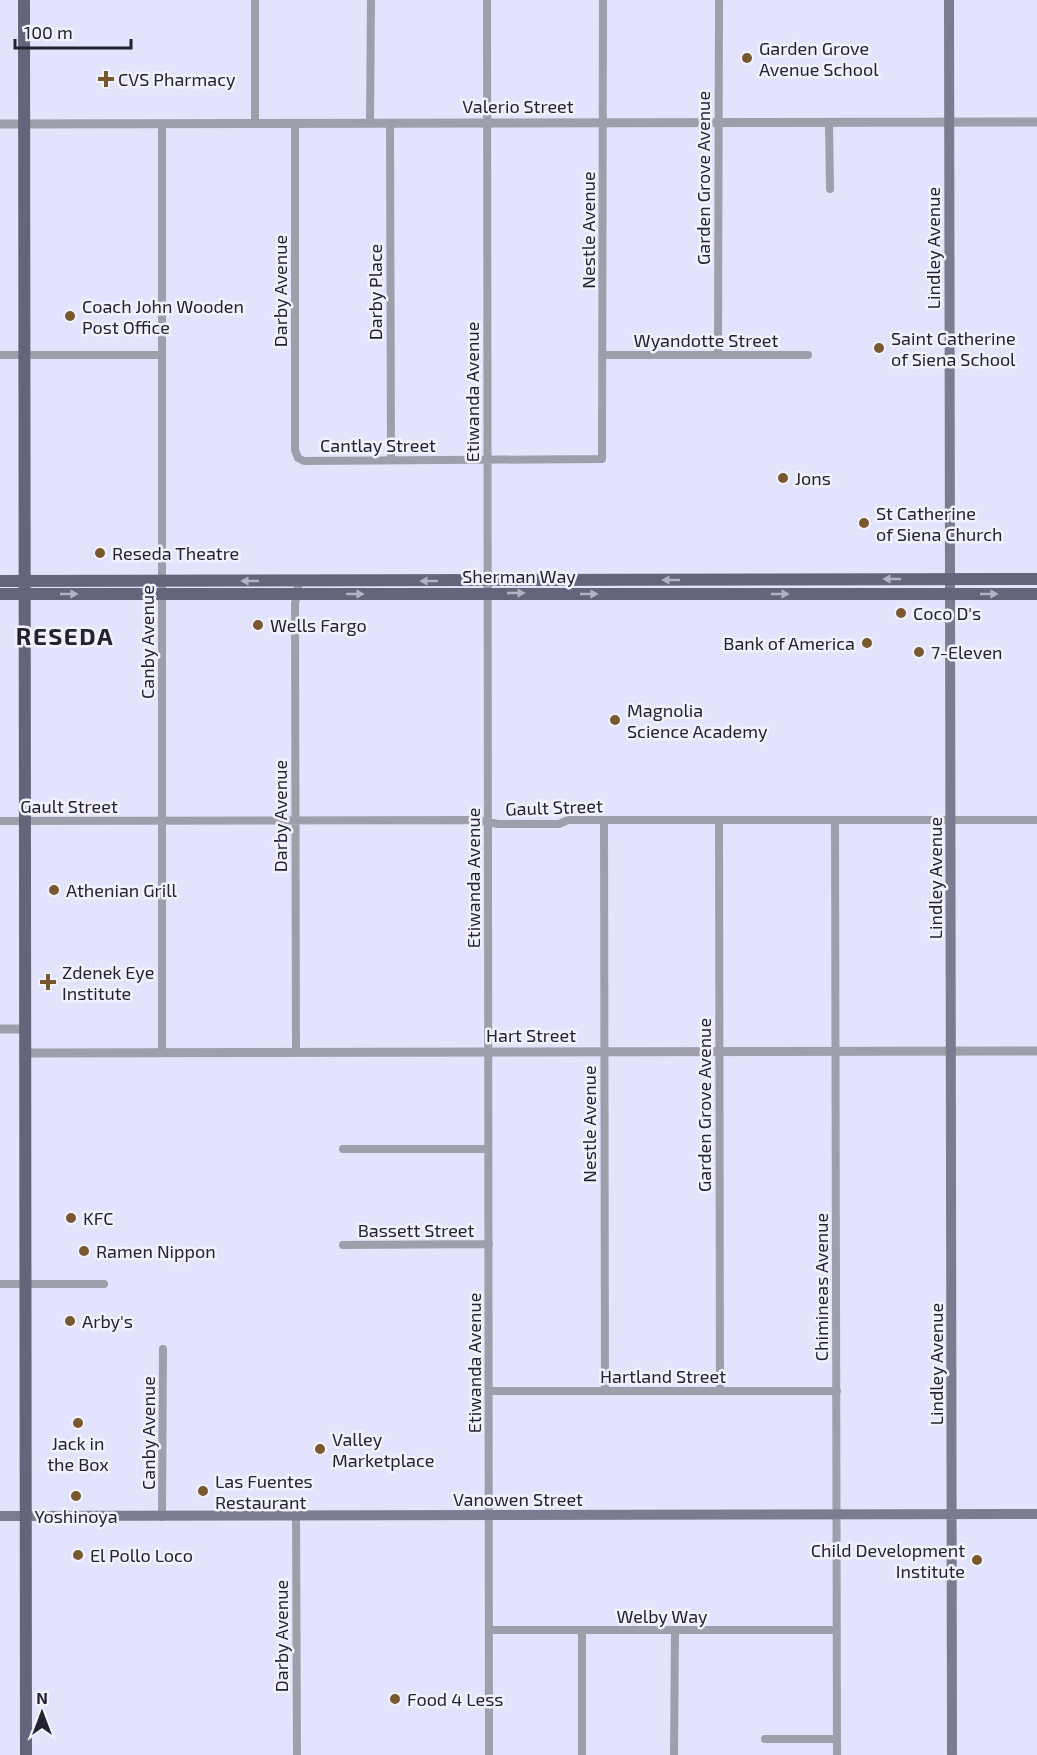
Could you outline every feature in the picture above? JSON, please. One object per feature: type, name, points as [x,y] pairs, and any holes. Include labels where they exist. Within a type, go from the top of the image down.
[{"type":"main road","points":[[24,0],[26,1755]]},
{"type":"main road","name":"Lindley Avenue","points":[[949,0],[952,1755]]},
{"type":"main road","name":"Sherman Way","points":[[488,587],[1037,579]]},
{"type":"main road","name":"Sherman Way","points":[[0,581],[25,588]]},
{"type":"main road","name":"Sherman Way","points":[[0,594],[25,588],[161,587],[488,587],[1037,594]]},
{"type":"main road","name":"Vanowen Street","points":[[0,1516],[1037,1514]]},
{"type":"street","points":[[255,0],[255,124]]},
{"type":"street","points":[[370,123],[371,0]]},
{"type":"street","name":"Etiwanda Avenue","points":[[487,0],[489,1755]]},
{"type":"street","name":"Nestle Avenue","points":[[602,459],[603,0]]},
{"type":"street","name":"Garden Grove Avenue","points":[[718,355],[719,0]]},
{"type":"street","name":"Valerio Street","points":[[0,124],[1037,122]]},
{"type":"street","points":[[829,123],[830,189]]},
{"type":"street","name":"Canby Avenue","points":[[162,124],[162,1052]]},
{"type":"street","name":"Darby Avenue","points":[[295,124],[295,450],[298,458]]},
{"type":"street","name":"Darby Place","points":[[390,124],[391,460]]},
{"type":"street","points":[[0,355],[162,355]]},
{"type":"street","name":"Wyandotte Street","points":[[603,355],[808,355]]},
{"type":"street","name":"Cantlay Street","points":[[298,458],[304,461],[602,459]]},
{"type":"street","name":"Darby Avenue","points":[[296,1052],[295,820],[298,587]]},
{"type":"street","name":"Gault Street","points":[[0,821],[295,820],[559,824],[568,820],[1037,820]]},
{"type":"street","name":"Nestle Avenue","points":[[604,820],[605,1391]]},
{"type":"street","name":"Garden Grove Avenue","points":[[719,820],[720,1390]]},
{"type":"street","name":"Chimineas Avenue","points":[[835,820],[837,1755]]},
{"type":"street","points":[[0,1029],[26,1029]]},
{"type":"street","name":"Hart Street","points":[[26,1053],[1037,1051]]},
{"type":"street","points":[[344,1149],[488,1149]]},
{"type":"street","name":"Bassett Street","points":[[343,1245],[489,1244]]},
{"type":"street","points":[[0,1284],[104,1284]]},
{"type":"street","name":"Canby Avenue","points":[[162,1516],[163,1349]]},
{"type":"street","name":"Hartland Street","points":[[489,1391],[837,1391]]},
{"type":"street","name":"Darby Avenue","points":[[296,1516],[297,1755]]},
{"type":"street","name":"Welby Way","points":[[489,1630],[836,1630]]},
{"type":"street","points":[[582,1631],[582,1755]]},
{"type":"street","points":[[674,1755],[675,1631]]},
{"type":"street","points":[[765,1739],[836,1739]]},
{"type":"place","name":"Garden Grove Avenue School","points":[[747,58]]},
{"type":"place","name":"CVS Pharmacy","points":[[106,79]]},
{"type":"place","name":"Coach John Wooden Post Office","points":[[70,316]]},
{"type":"place","name":"Saint Catherine of Siena School","points":[[879,348]]},
{"type":"place","name":"Jons","points":[[783,478]]},
{"type":"place","name":"St Catherine of Siena Church","points":[[864,523]]},
{"type":"place","name":"Reseda Theatre","points":[[100,553]]},
{"type":"place","name":"Coco D's","points":[[901,613]]},
{"type":"place","name":"Wells Fargo","points":[[258,625]]},
{"type":"place","name":"Bank of America","points":[[867,643]]},
{"type":"place","name":"7-Eleven","points":[[919,652]]},
{"type":"place","name":"Magnolia Science Academy","points":[[615,720]]},
{"type":"place","name":"Athenian Grill","points":[[54,890]]},
{"type":"place","name":"Zdenek Eye Institute","points":[[48,982]]},
{"type":"place","name":"KFC","points":[[71,1218]]},
{"type":"place","name":"Ramen Nippon","points":[[84,1251]]},
{"type":"place","name":"Arby's","points":[[70,1321]]},
{"type":"place","name":"Jack in the Box","points":[[78,1423]]},
{"type":"place","name":"Valley Marketplace","points":[[320,1449]]},
{"type":"place","name":"Las Fuentes Restaurant","points":[[203,1491]]},
{"type":"place","name":"Yoshinoya","points":[[76,1496]]},
{"type":"place","name":"El Pollo Loco","points":[[78,1555]]},
{"type":"place","name":"Child Development Institute","points":[[977,1560]]},
{"type":"place","name":"Food 4 Less","points":[[395,1699]]},
{"type":"district","name":"RESEDA","points":[[65,635]]}]
